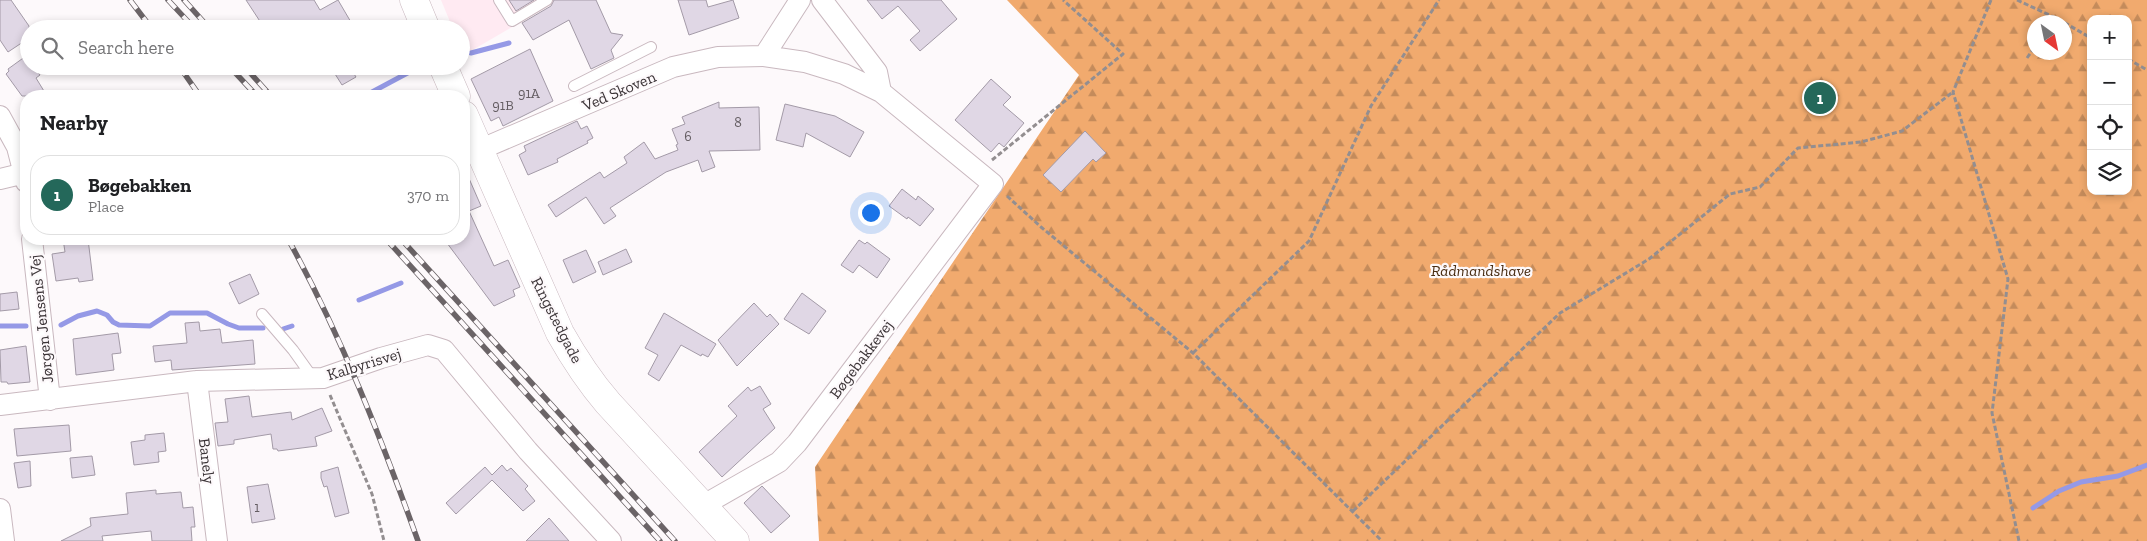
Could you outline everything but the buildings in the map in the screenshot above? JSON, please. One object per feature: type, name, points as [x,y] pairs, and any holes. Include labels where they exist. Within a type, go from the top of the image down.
[{"type":"street","points":[[414,0],[422,20]]},
{"type":"street","points":[[764,56],[800,0]]},
{"type":"street","points":[[822,0],[877,72],[881,92]]},
{"type":"street","name":"Ved Skoven","points":[[479,150],[673,68],[718,57],[764,56],[805,62],[844,74],[881,92],[986,177]]},
{"type":"street","points":[[446,75],[453,90]]},
{"type":"street","points":[[0,116],[17,147],[20,157]]},
{"type":"street","name":"Ringstedgade","points":[[470,129],[560,333],[572,355],[596,389],[734,541]]},
{"type":"street","name":"Bøgebakkevej","points":[[702,506],[779,462],[798,443],[986,177]]},
{"type":"street","points":[[0,179],[20,178]]},
{"type":"street","name":"Jørgen Jensens Vej","points":[[33,245],[50,400]]},
{"type":"street","name":"Kalbyrisvej","points":[[0,405],[197,381],[318,378],[428,345],[444,350],[528,451],[611,541]]},
{"type":"street","name":"Banely","points":[[197,381],[217,541]]},
{"type":"street","points":[[0,510],[4,541]]},
{"type":"lane","points":[[499,0],[512,21],[547,0]]},
{"type":"lane","points":[[574,86],[650,47]]},
{"type":"lane","points":[[262,314],[318,378]]},
{"type":"path","points":[[1063,0],[1123,54],[986,177],[1041,227],[1193,353],[1382,541]]},
{"type":"path","points":[[1193,353],[1309,241],[1371,106],[1438,0]]},
{"type":"path","points":[[1353,511],[1560,313],[1649,259],[1730,194],[1760,187],[1798,148],[1861,142],[1902,130],[1953,92],[1991,0]]},
{"type":"path","points":[[2017,0],[2049,15]]},
{"type":"path","points":[[2072,27],[2087,36]]},
{"type":"path","points":[[2130,60],[2147,70]]},
{"type":"path","points":[[1953,92],[2008,279],[1992,414],[2019,541]]},
{"type":"path","points":[[318,378],[372,494],[384,541]]},
{"type":"shaded area","points":[[441,0],[559,0],[470,52],[470,20],[449,20]]},
{"type":"green space","name":"Rådmandshave","points":[[1007,0],[2147,0],[2147,541],[819,541],[815,467],[1079,75]]},
{"type":"waterway","points":[[471,53],[509,43]]},
{"type":"waterway","points":[[376,90],[404,75]]},
{"type":"waterway","points":[[359,300],[401,283]]},
{"type":"waterway","points":[[61,325],[78,316],[97,311],[107,315],[113,322],[119,325],[150,326],[170,313],[207,313],[239,328],[263,328]]},
{"type":"waterway","points":[[0,326],[26,326]]},
{"type":"waterway","points":[[283,329],[292,326]]},
{"type":"waterway","points":[[2033,508],[2059,491],[2081,482],[2118,476],[2147,465]]},
{"type":"railway","points":[[130,0],[145,20]]},
{"type":"railway","points":[[168,0],[187,20]]},
{"type":"railway","points":[[184,0],[202,20]]},
{"type":"railway","points":[[185,75],[196,90]]},
{"type":"railway","points":[[237,75],[251,90]]},
{"type":"railway","points":[[252,75],[266,90]]},
{"type":"railway","points":[[291,245],[325,312],[359,387],[418,541]]},
{"type":"railway","points":[[391,245],[660,541]]},
{"type":"railway","points":[[406,245],[675,541]]},
{"type":"place","name":"Bøgebakken","points":[[1820,98]]}]
